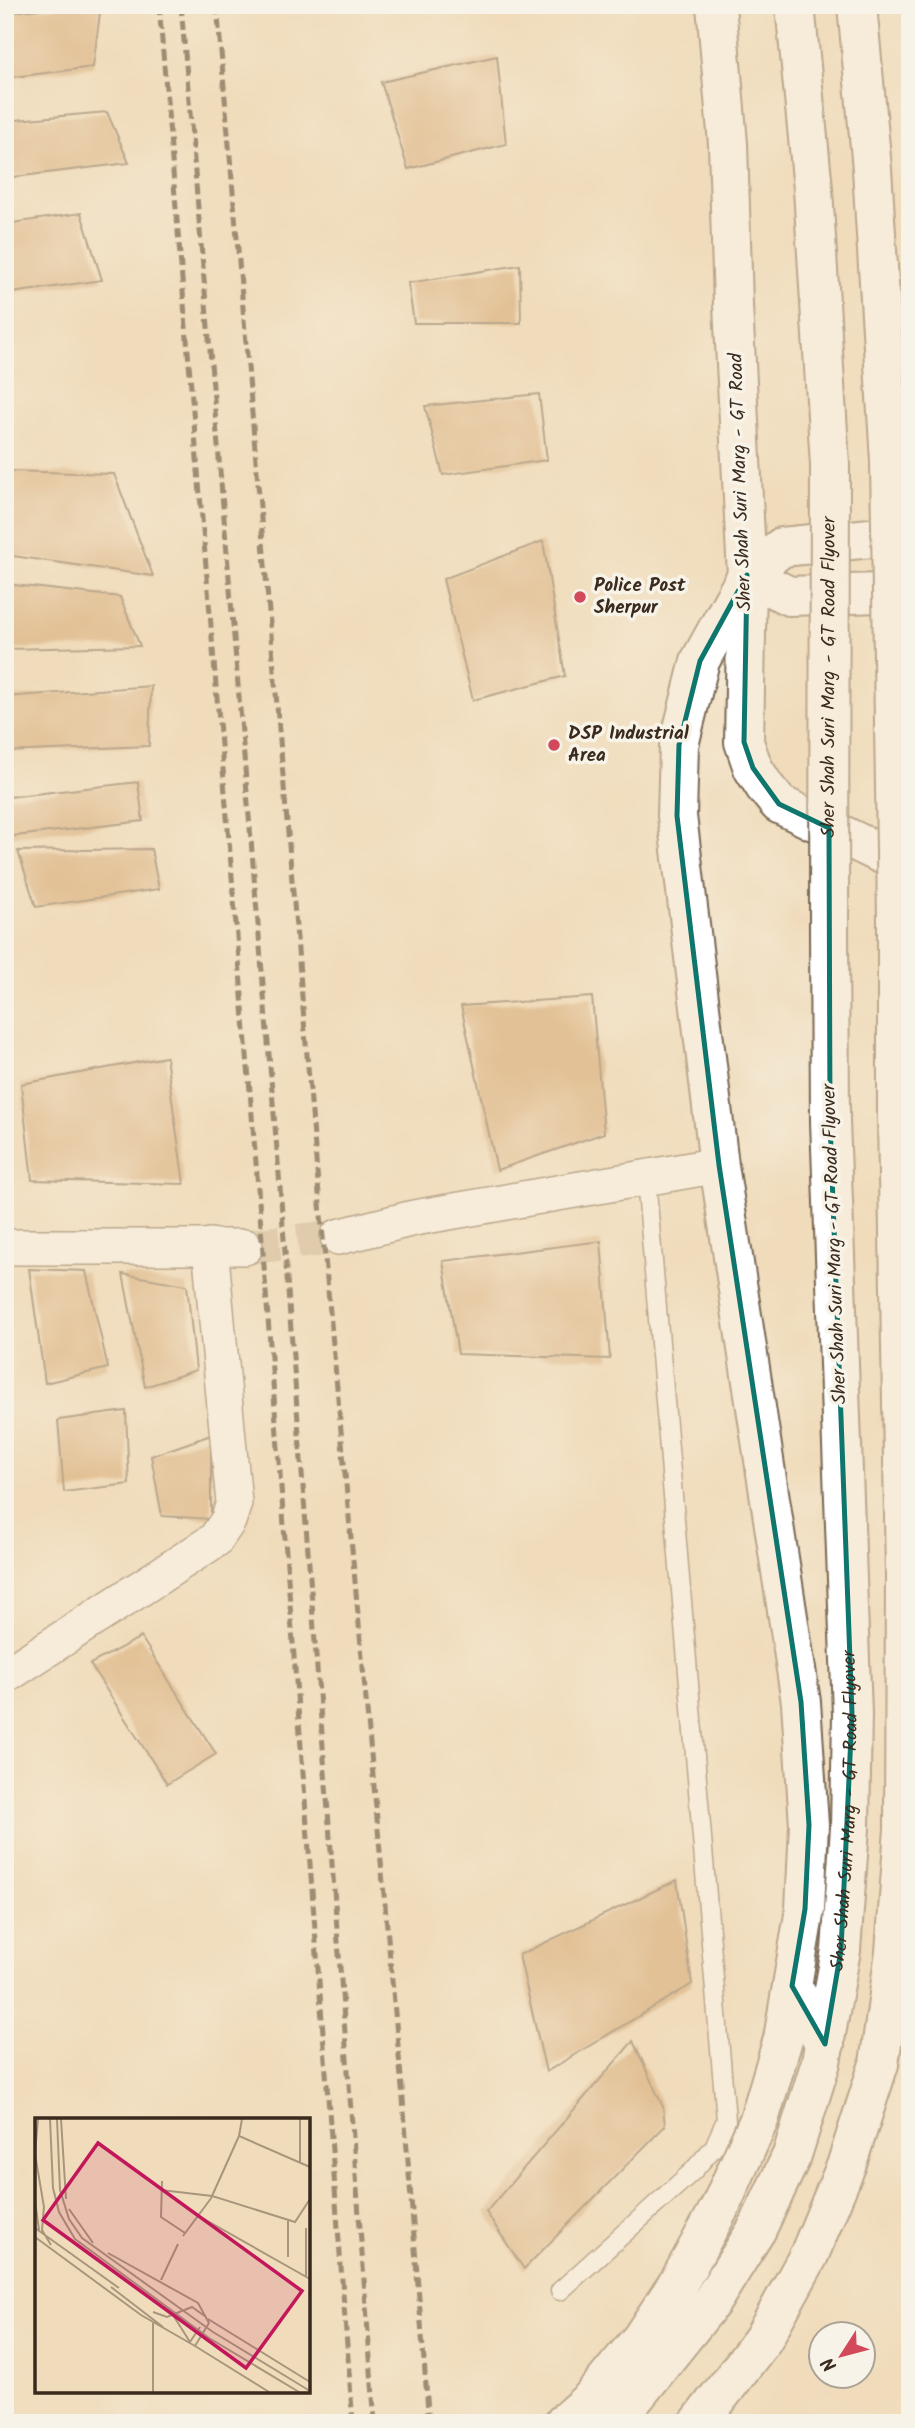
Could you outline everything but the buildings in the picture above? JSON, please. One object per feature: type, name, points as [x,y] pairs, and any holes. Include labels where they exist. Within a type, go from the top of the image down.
[{"type":"main road","name":"Sher Shah Suri Marg - GT Road","points":[[716,5],[728,144],[747,575],[744,742],[753,768],[779,804],[910,869]]},
{"type":"main road","name":"Sher Shah Suri Marg - GT Road Flyover","points":[[614,2423],[712,2301],[757,2229],[792,2155],[825,2044],[841,1950],[850,1828],[852,1714],[830,1121],[830,465],[813,189],[795,5]]},
{"type":"main road","points":[[699,2423],[763,2339],[809,2255],[846,2166],[879,2064],[895,1952],[904,1829],[905,1600],[890,461],[872,169],[857,5]]},
{"type":"main road","points":[[564,2423],[591,2399],[632,2349],[680,2280],[720,2207],[759,2120],[783,2039],[805,1909],[809,1825],[801,1702],[719,1165],[677,816],[679,745],[700,661],[747,575],[782,547],[910,534]]},
{"type":"main road","points":[[747,575],[789,596],[910,592]]},
{"type":"main road","points":[[792,1986],[825,2044]]},
{"type":"street","points":[[338,1237],[414,1218],[719,1165]]},
{"type":"street","points":[[8,1668],[215,1540],[228,1521],[234,1503],[210,1246]]},
{"type":"street","points":[[5,1247],[245,1247]]},
{"type":"lane","points":[[560,2291],[693,2171],[714,2147],[726,2120],[646,1178]]},
{"type":"highlighted area","points":[[747,575],[744,742],[753,768],[779,804],[829,828],[830,1121],[852,1714],[841,1950],[825,2044],[792,1986],[805,1909],[809,1825],[801,1702],[719,1165],[677,816],[679,745],[700,661]]},
{"type":"tunnel","points":[[245,1247],[338,1237]]},
{"type":"railway","points":[[159,5],[257,1175],[353,2423]]},
{"type":"railway","points":[[181,5],[279,1174],[375,2423]]},
{"type":"railway","points":[[217,5],[317,1172],[403,2099],[429,2423]]},
{"type":"place","name":"Police Post Sherpur","points":[[580,597]]},
{"type":"place","name":"DSP Industrial Area","points":[[554,745]]}]
